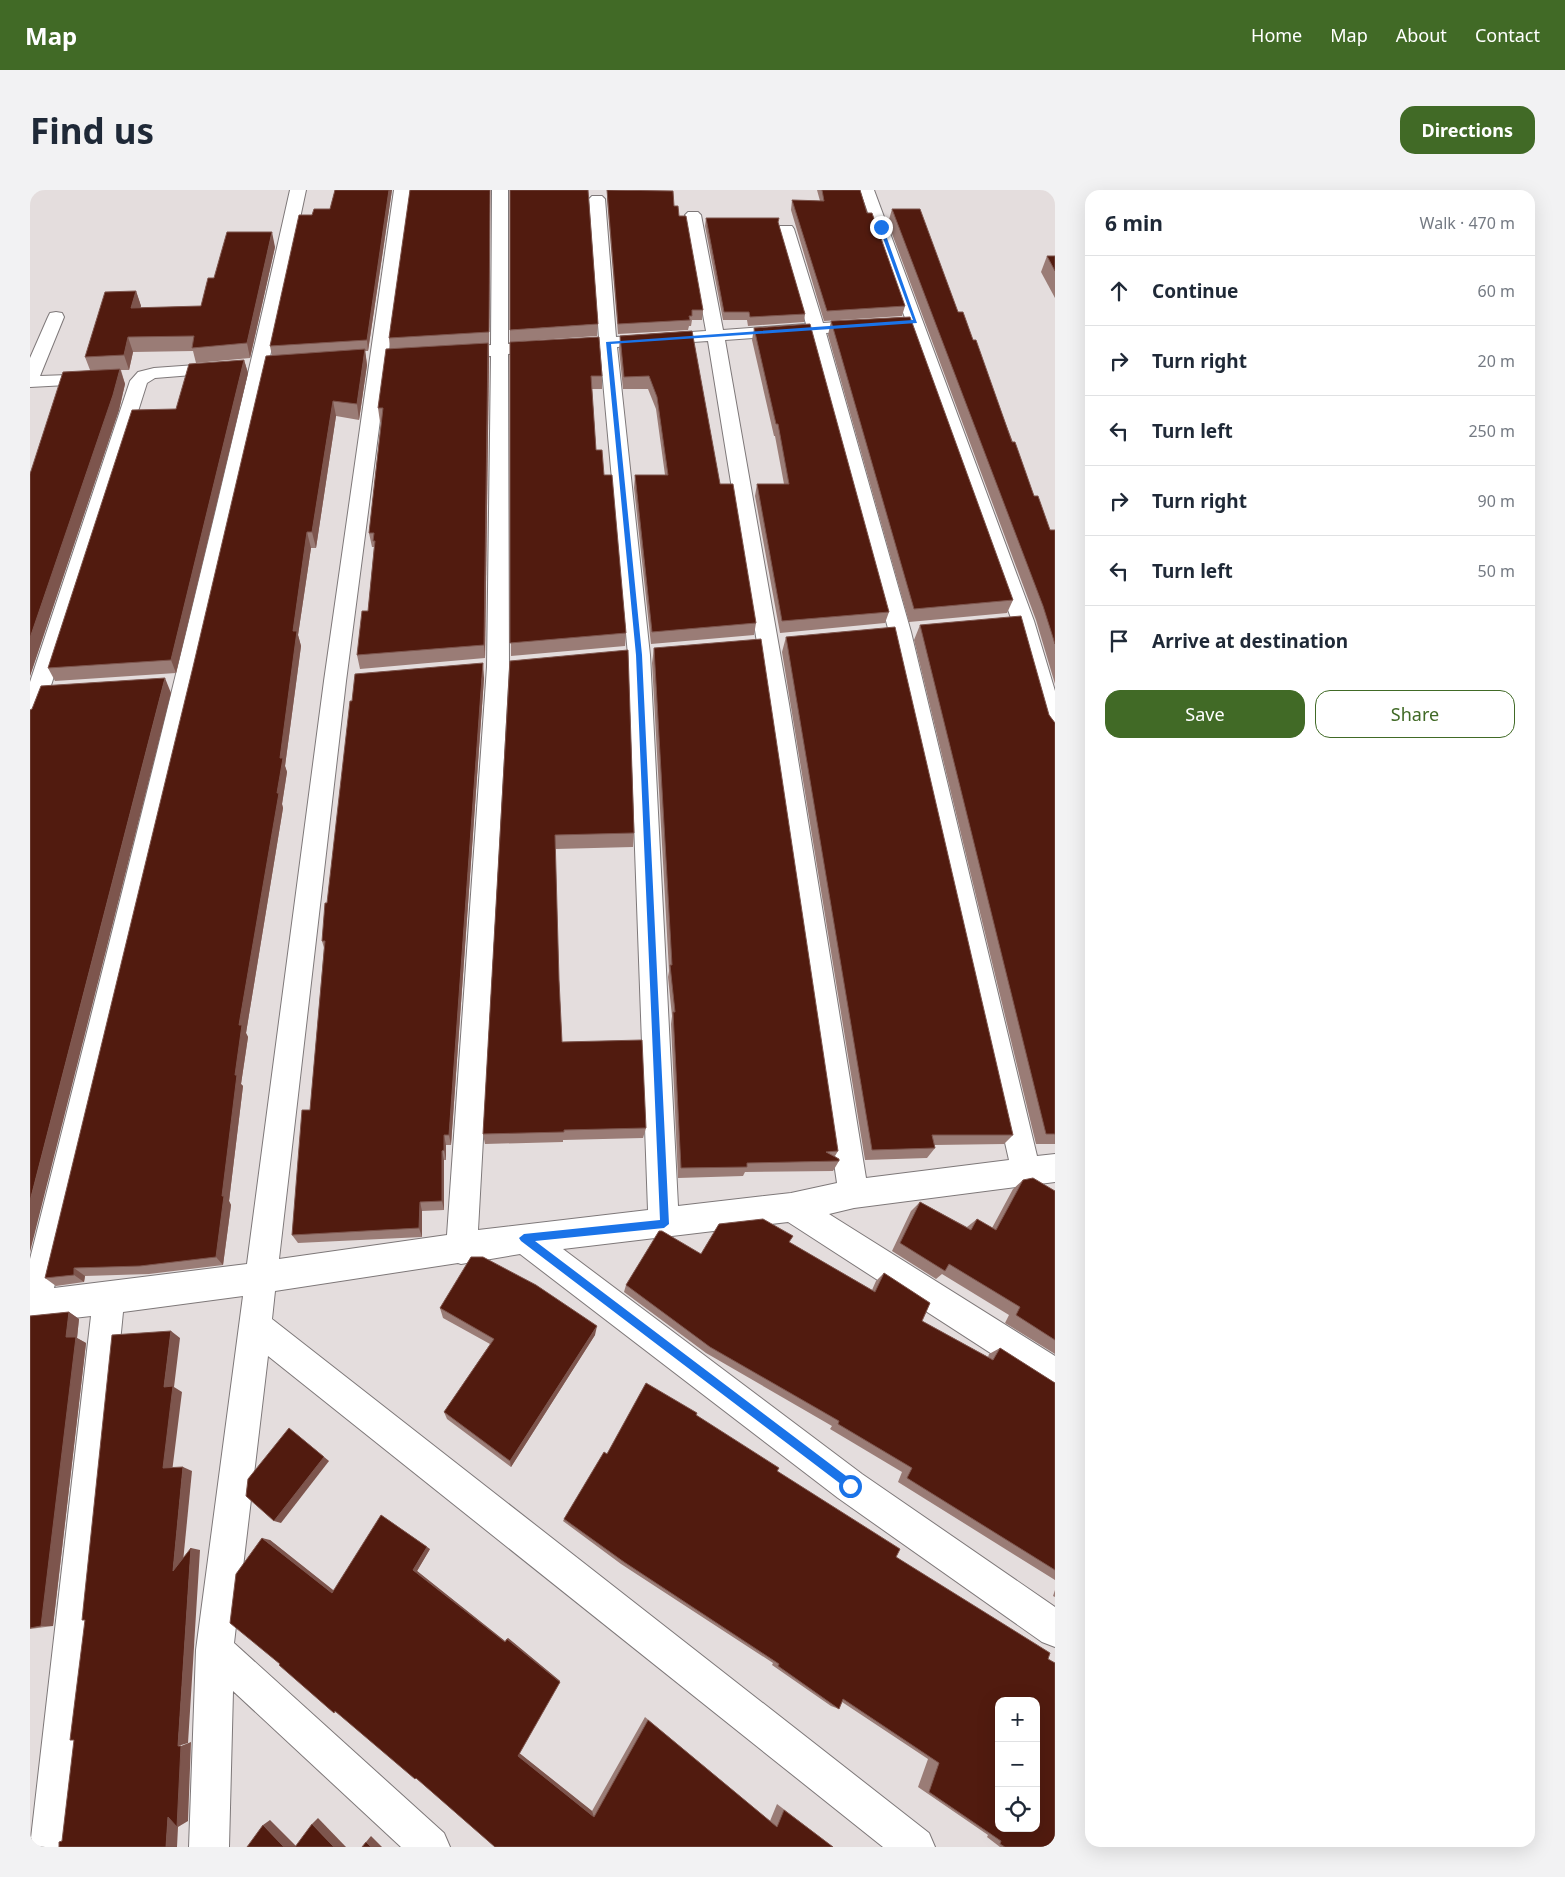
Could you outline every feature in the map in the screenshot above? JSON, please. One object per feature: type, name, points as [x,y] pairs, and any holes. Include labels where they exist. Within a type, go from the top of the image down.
[{"type":"street","points":[[298,190],[270,365],[176,682],[32,1307],[262,1277],[461,1249],[524,1238],[664,1224],[791,1207],[854,1194],[1040,1169],[900,632],[816,329],[786,229]]},
{"type":"street","points":[[209,1847],[216,1650],[255,1326],[344,680],[377,358],[402,190]]},
{"type":"street","points":[[461,1249],[498,667],[500,190]]},
{"type":"street","points":[[867,190],[916,322],[1013,622],[1055,729]]},
{"type":"street","points":[[597,199],[608,342],[639,655],[664,1224]]},
{"type":"street","points":[[693,215],[716,335],[768,643],[854,1194]]},
{"type":"street","points":[[56,317],[30,381],[128,377],[154,373],[270,365]]},
{"type":"street","points":[[433,354],[916,322]]},
{"type":"street","points":[[30,717],[42,691],[140,381],[128,377]]},
{"type":"street","points":[[791,1207],[1055,1375]]},
{"type":"street","points":[[524,1238],[850,1486],[1055,1629]]},
{"type":"street","points":[[50,1847],[109,1298]]},
{"type":"street","points":[[255,1326],[915,1847]]},
{"type":"street","points":[[216,1650],[430,1847]]},
{"type":"building","points":[[335,190],[389,190],[367,340],[270,346],[299,215],[312,215],[314,209],[330,209]]},
{"type":"building","points":[[410,190],[490,190],[489,332],[389,338]]},
{"type":"building","points":[[510,190],[588,190],[598,324],[510,330]]},
{"type":"building","points":[[607,190],[673,191],[674,206],[678,206],[679,216],[686,216],[703,310],[692,310],[692,316],[689,316],[690,320],[618,324]]},
{"type":"building","points":[[822,190],[860,190],[867,213],[872,213],[905,306],[827,311],[792,200],[824,201]]},
{"type":"building","points":[[892,209],[920,209],[958,312],[963,312],[973,340],[976,340],[1012,442],[1015,442],[1034,496],[1038,496],[1050,530],[1055,530],[1055,644],[1043,606]]},
{"type":"building","points":[[706,218],[779,218],[778,222],[805,314],[750,317],[749,312],[724,312]]},
{"type":"building","points":[[227,232],[272,232],[247,343],[192,348],[194,336],[128,337],[124,355],[85,357],[105,292],[136,291],[131,308],[201,306],[208,278],[214,278]]},
{"type":"building","points":[[1047,256],[1055,256],[1055,271]]},
{"type":"building","points":[[910,317],[1013,600],[914,609],[831,321]]},
{"type":"building","points":[[810,324],[889,612],[782,621],[757,484],[789,484],[778,424],[776,424],[754,328]]},
{"type":"building","points":[[692,331],[720,484],[733,484],[756,623],[652,632],[635,475],[668,475],[657,397],[649,376],[624,377],[620,336]]},
{"type":"building","points":[[599,337],[602,376],[591,376],[596,450],[602,450],[604,475],[612,475],[626,633],[510,643],[510,342]]},
{"type":"building","points":[[488,343],[484,645],[357,655],[362,611],[368,611],[375,541],[373,541],[374,533],[369,533],[383,408],[378,408],[386,349]]},
{"type":"building","points":[[365,349],[357,404],[333,401],[312,532],[307,532],[293,631],[297,631],[280,758],[283,758],[277,793],[279,793],[239,1025],[242,1025],[216,1257],[140,1266],[74,1268],[74,1275],[45,1278],[193,667],[266,356]]},
{"type":"building","points":[[244,360],[171,660],[48,668],[132,410],[176,409],[189,364]]},
{"type":"building","points":[[120,369],[113,395],[30,638],[30,474],[63,372]]},
{"type":"building","points":[[1021,616],[1049,715],[1055,723],[1055,1134],[1046,1134],[920,625]]},
{"type":"building","points":[[895,627],[1013,1135],[932,1135],[935,1148],[872,1150],[786,637]]},
{"type":"building","points":[[761,639],[838,1151],[826,1152],[839,1159],[839,1161],[747,1163],[747,1167],[681,1168],[673,1012],[675,1012],[670,965],[672,965],[654,648]]},
{"type":"building","points":[[628,650],[634,833],[555,835],[559,980],[562,1042],[642,1040],[646,1128],[483,1134],[510,661]]},
{"type":"building","points":[[483,663],[449,1135],[444,1135],[444,1150],[442,1151],[442,1201],[420,1202],[419,1228],[292,1235],[302,1110],[310,1110],[325,941],[322,941],[325,903],[327,903],[350,701],[352,701],[355,674]]},
{"type":"building","points":[[165,678],[30,1201],[30,710],[41,686]]},
{"type":"building","points":[[1033,1178],[1055,1191],[1055,1340],[1016,1315],[1020,1307],[949,1264],[945,1271],[900,1243],[920,1202],[971,1230],[977,1219],[996,1230],[1023,1180]]},
{"type":"building","points":[[763,1219],[793,1236],[789,1242],[875,1292],[884,1273],[930,1303],[922,1321],[993,1360],[1000,1348],[1055,1383],[1055,1570],[907,1478],[912,1468],[838,1424],[839,1421],[710,1347],[626,1285],[659,1231],[701,1254],[719,1224]]},
{"type":"building","points":[[471,1257],[483,1257],[536,1285],[597,1326],[510,1461],[444,1412],[494,1339],[440,1308]]},
{"type":"building","points":[[69,1312],[66,1337],[76,1337],[41,1626],[30,1628],[30,1316]]},
{"type":"building","points":[[171,1331],[164,1387],[173,1386],[163,1468],[183,1467],[173,1571],[191,1548],[178,1746],[181,1746],[177,1827],[168,1817],[166,1847],[59,1847],[59,1842],[62,1841],[74,1740],[70,1740],[85,1620],[82,1620],[112,1335]]},
{"type":"building","points":[[646,1383],[697,1413],[696,1415],[779,1468],[777,1471],[900,1549],[896,1557],[1050,1653],[1048,1659],[1055,1663],[1055,1847],[1005,1847],[1000,1844],[1001,1841],[929,1792],[939,1763],[843,1699],[839,1709],[778,1666],[779,1664],[624,1562],[564,1519],[604,1452],[607,1454]]},
{"type":"building","points":[[289,1428],[324,1457],[274,1521],[246,1496],[248,1479]]},
{"type":"building","points":[[381,1515],[427,1547],[413,1570],[505,1642],[507,1639],[560,1682],[518,1756],[594,1817],[648,1720],[777,1827],[784,1810],[833,1847],[495,1847],[416,1778],[335,1711],[334,1713],[280,1664],[230,1623],[236,1574],[262,1538],[332,1593]]},
{"type":"building","points":[[312,1824],[334,1847],[295,1847]]},
{"type":"building","points":[[263,1825],[284,1847],[247,1847]]},
{"type":"building","points":[[366,1842],[371,1847],[362,1847]]},
{"type":"route","points":[[850,1486],[524,1238],[664,1224],[639,655],[608,342],[916,322],[881,227]]}]
